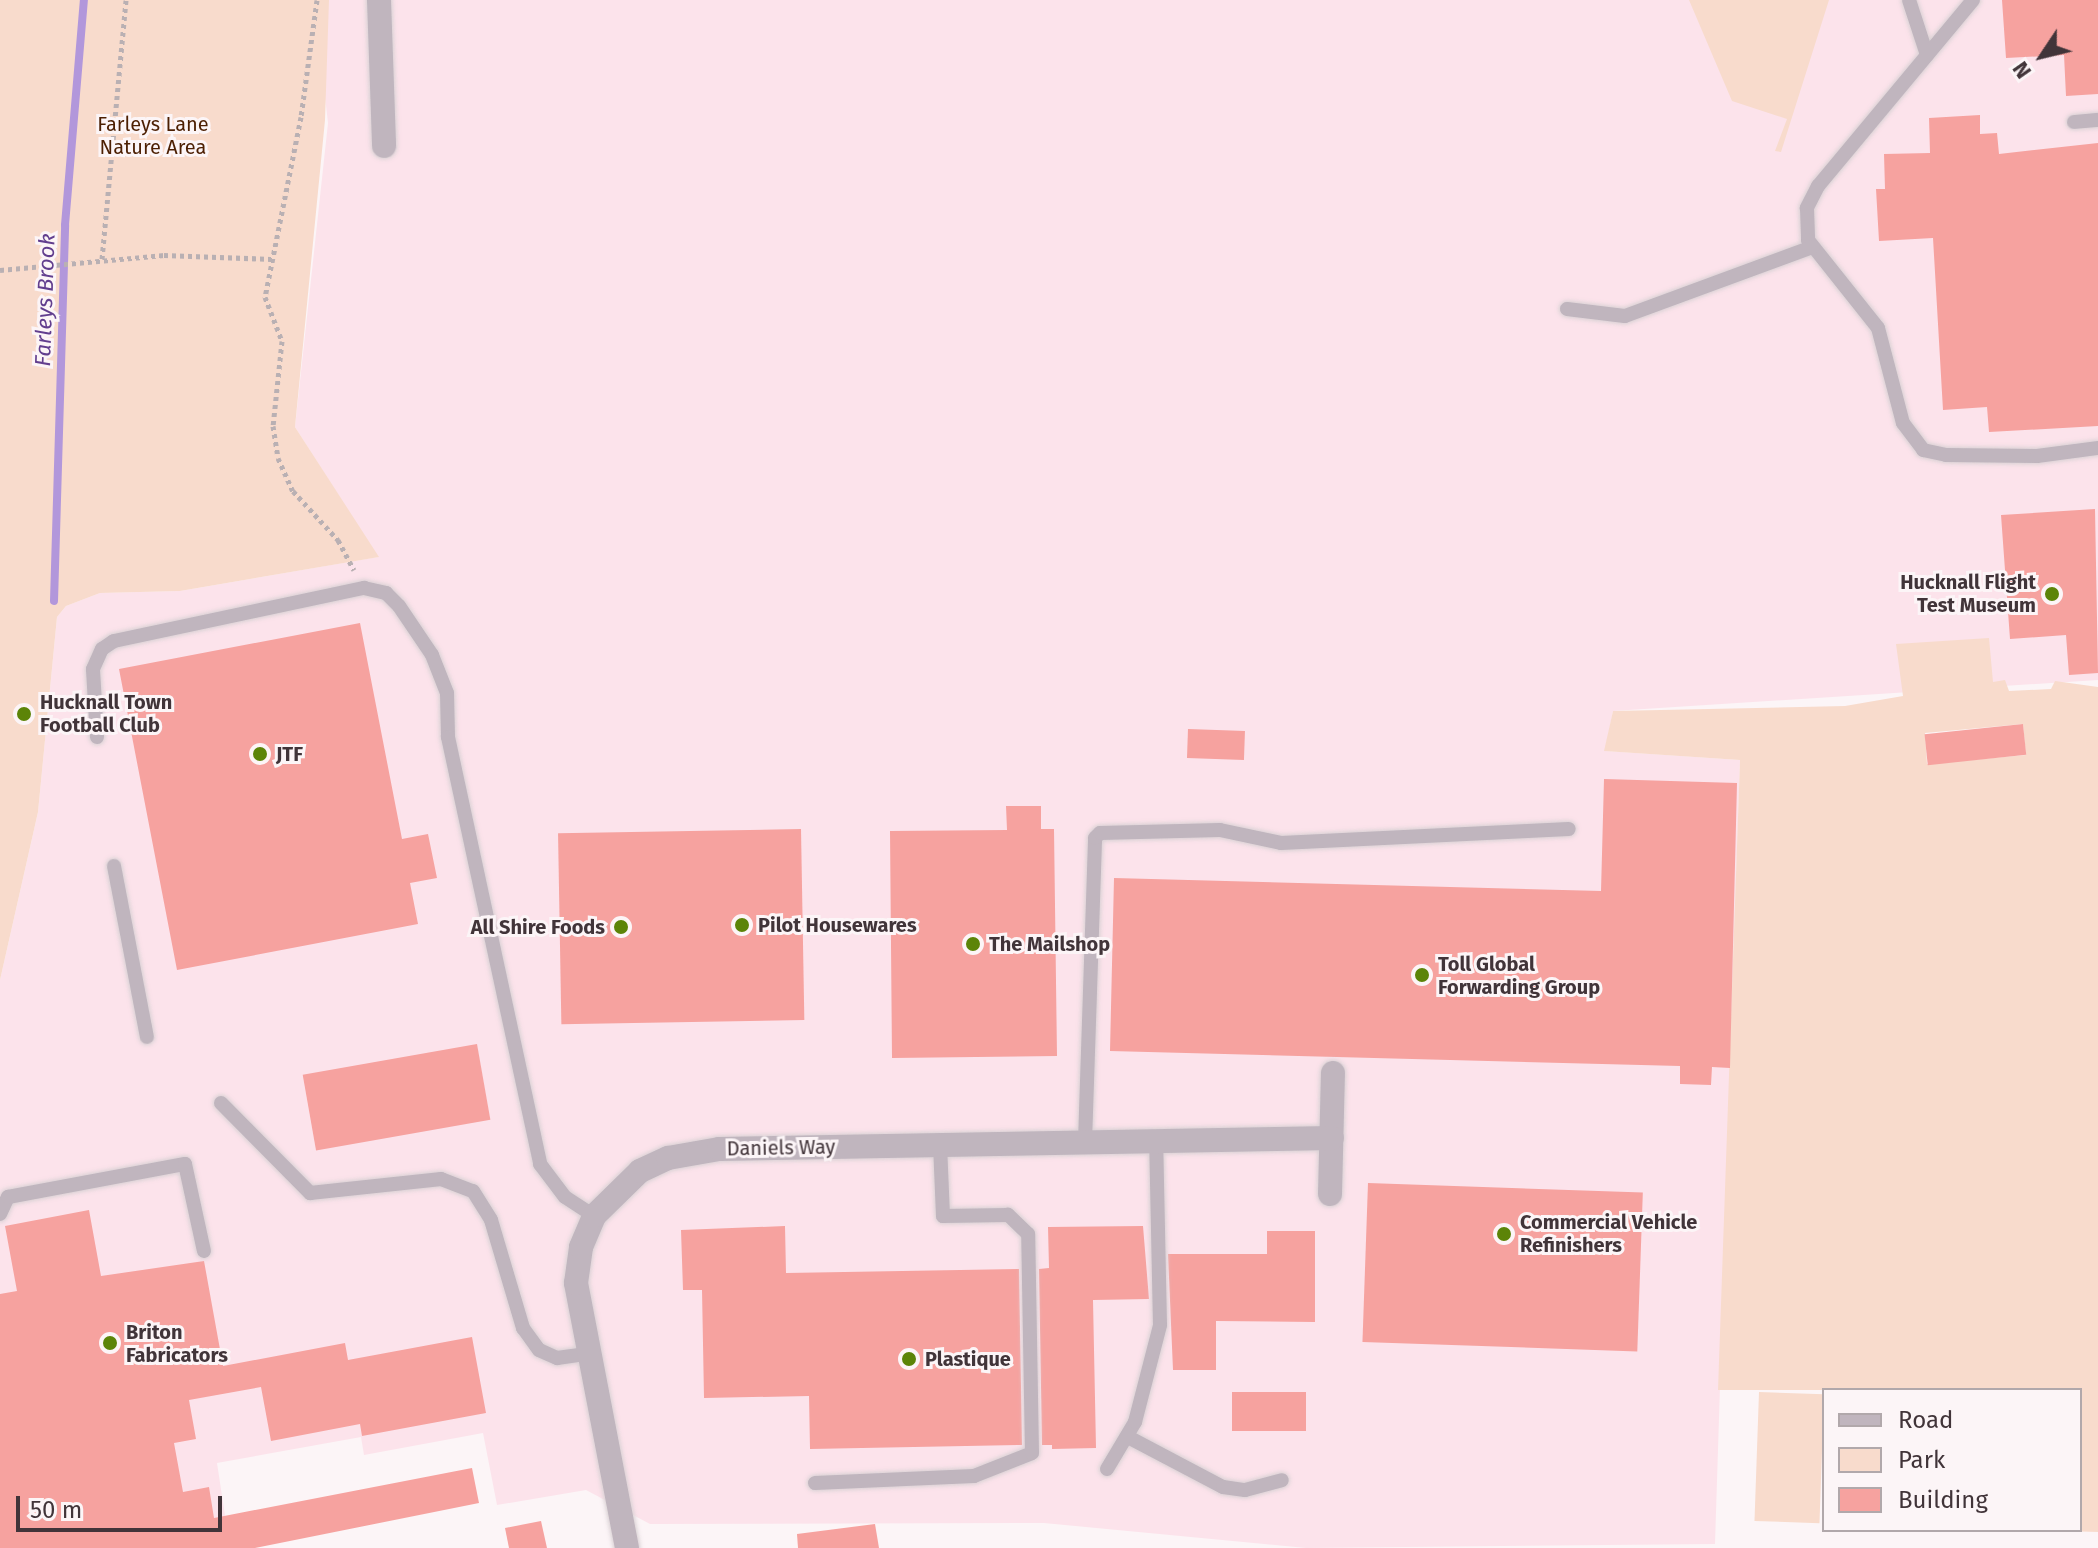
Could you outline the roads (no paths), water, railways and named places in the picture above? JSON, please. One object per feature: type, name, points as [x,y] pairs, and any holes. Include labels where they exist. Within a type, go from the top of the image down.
[{"type":"street","points":[[379,0],[384,146]]},
{"type":"street","points":[[1330,1194],[1333,1073]]},
{"type":"street","name":"Daniels Way","points":[[627,1548],[587,1354],[576,1283],[581,1247],[594,1216],[640,1171],[691,1151],[1332,1138]]},
{"type":"lane","points":[[1909,0],[1927,55]]},
{"type":"lane","points":[[1973,0],[1811,198],[1806,226],[1813,247],[1878,328],[1903,423],[1923,450],[1946,455],[2037,456],[2098,448]]},
{"type":"lane","points":[[2074,122],[2098,120]]},
{"type":"lane","points":[[1567,309],[1625,316],[1813,247]]},
{"type":"lane","points":[[97,737],[93,669],[102,649],[114,641],[364,588],[386,593],[399,606],[441,670],[448,737],[503,978],[534,1142],[555,1187],[594,1216]]},
{"type":"lane","points":[[1085,1142],[1095,838],[1100,833],[1220,830],[1281,843],[1569,829]]},
{"type":"lane","points":[[114,866],[147,1037]]},
{"type":"lane","points":[[221,1103],[310,1193],[441,1179],[473,1191],[491,1220],[523,1328],[539,1350],[557,1358],[587,1354]]},
{"type":"lane","points":[[1107,1469],[1128,1437],[1160,1325],[1156,1141]]},
{"type":"lane","points":[[815,1483],[974,1476],[1032,1453],[1028,1234],[1008,1215],[943,1216],[940,1145]]},
{"type":"lane","points":[[0,1214],[8,1197],[185,1164],[204,1251]]},
{"type":"lane","points":[[1128,1437],[1223,1487],[1245,1490],[1282,1480]]},
{"type":"waterway","name":"Farleys Brook","points":[[54,601],[65,225],[84,0]]},
{"type":"place","name":"Hucknall Flight Test Museum","points":[[2052,594]]},
{"type":"place","name":"Hucknall Town Football Club","points":[[24,714]]},
{"type":"place","name":"JTF","points":[[260,754]]},
{"type":"place","name":"Pilot Housewares","points":[[742,925]]},
{"type":"place","name":"All Shire Foods","points":[[621,927]]},
{"type":"place","name":"The Mailshop","points":[[973,944]]},
{"type":"place","name":"Toll Global Forwarding Group","points":[[1422,975]]},
{"type":"place","name":"Commercial Vehicle Refinishers","points":[[1504,1234]]},
{"type":"place","name":"Briton Fabricators","points":[[110,1343]]},
{"type":"place","name":"Plastique","points":[[909,1359]]},
{"type":"park label","name":"Farleys Lane Nature Area","points":[[153,136]]}]
